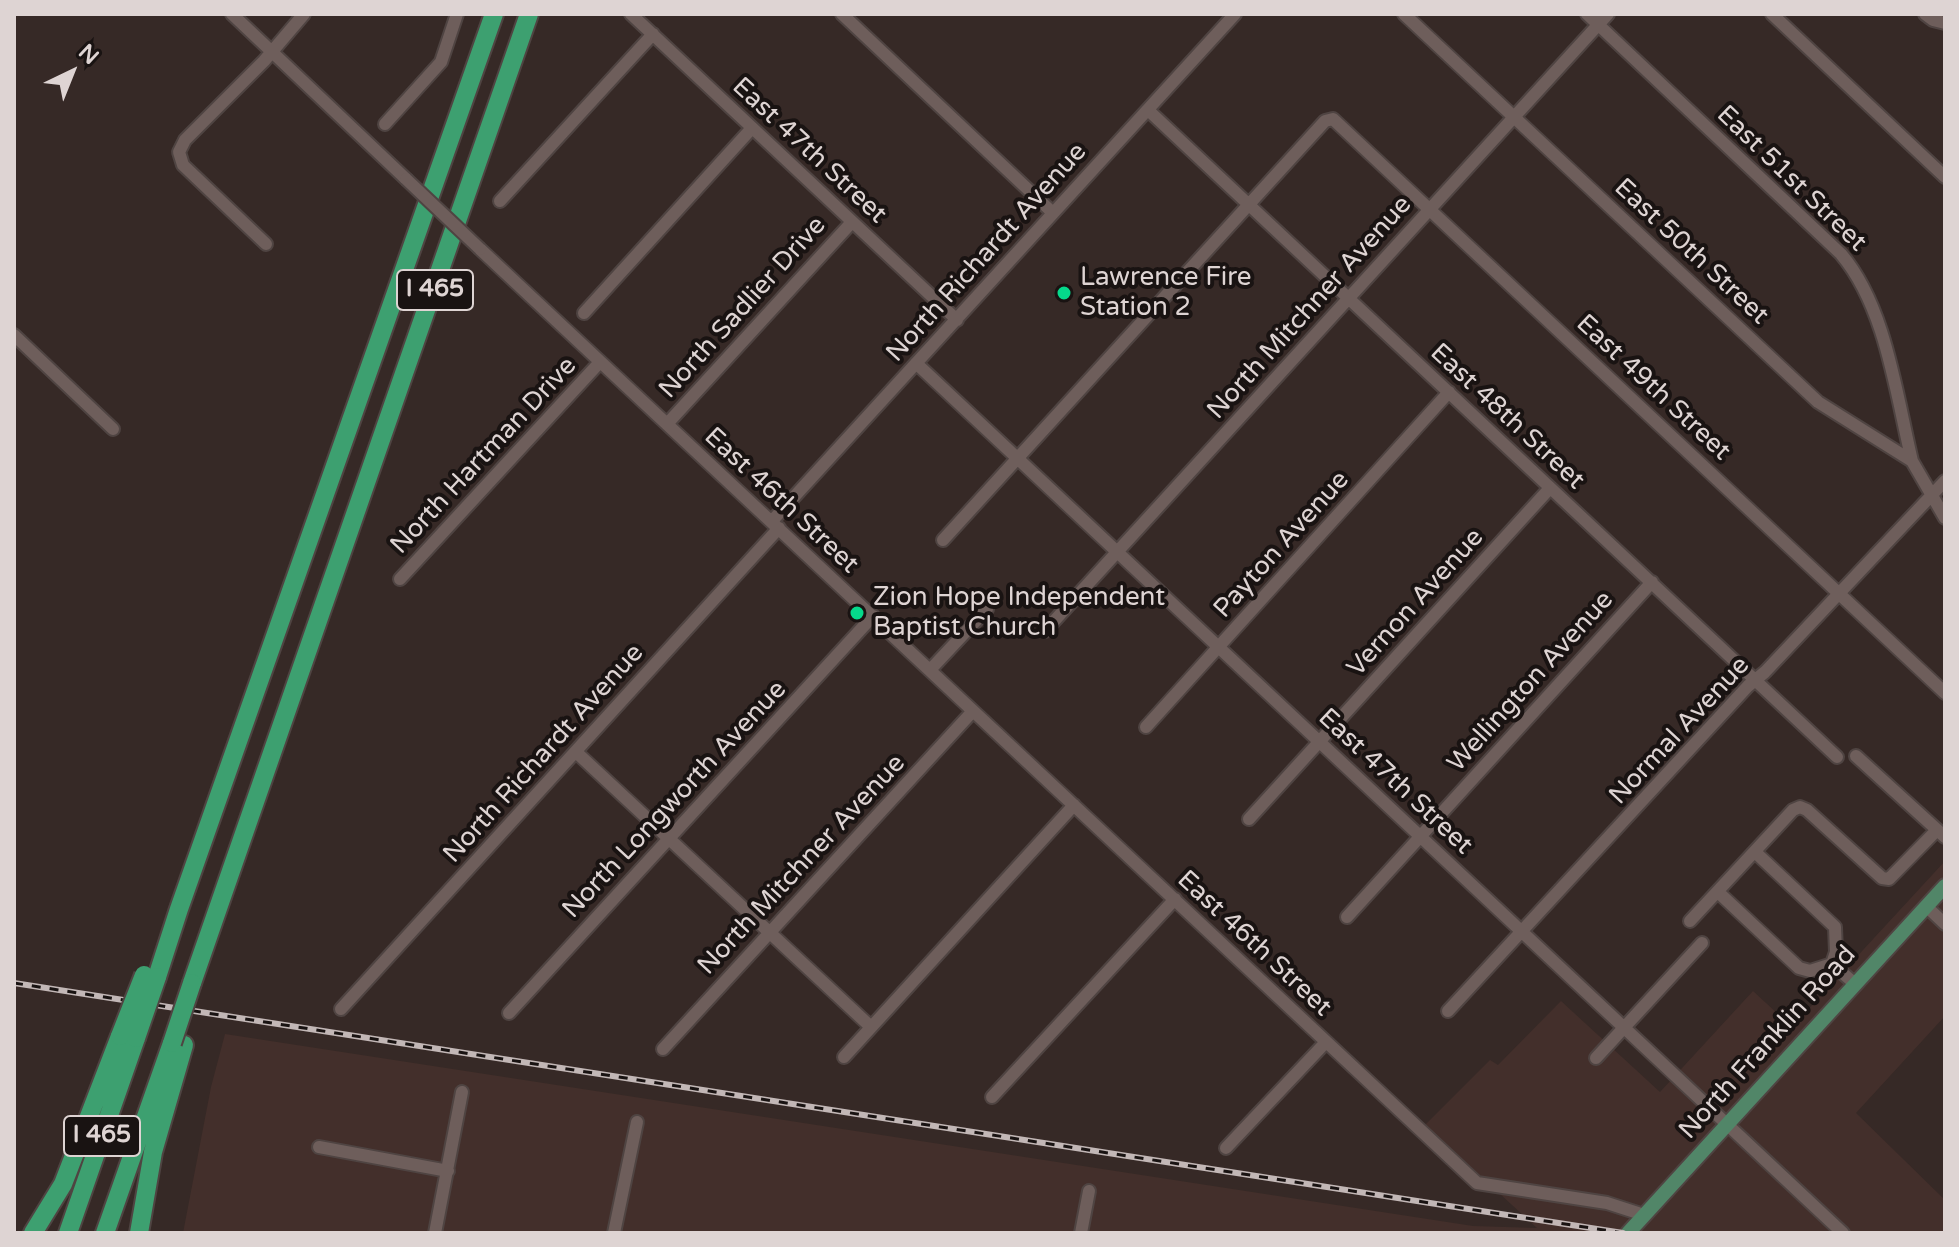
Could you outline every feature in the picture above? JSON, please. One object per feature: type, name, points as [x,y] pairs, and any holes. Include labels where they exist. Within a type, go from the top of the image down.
[{"type":"highway","name":"I 465","points":[[68,1233],[128,1037],[179,909],[494,14]]},
{"type":"highway","name":"I 465","points":[[105,1233],[178,1044],[239,851],[529,14]]},
{"type":"highway","points":[[33,1233],[63,1184],[128,1037]]},
{"type":"highway","points":[[139,1233],[153,1152],[178,1044]]},
{"type":"main road","name":"North Franklin Road","points":[[1628,1233],[1945,886]]},
{"type":"street","name":"East 46th Street","points":[[232,14],[1477,1183],[1607,1203],[1644,1215]]},
{"type":"street","points":[[266,244],[183,165],[179,152],[185,140],[264,61],[304,14]]},
{"type":"street","points":[[385,124],[441,62],[457,14]]},
{"type":"street","name":"East 47th Street","points":[[631,14],[957,320]]},
{"type":"street","points":[[842,14],[1053,213]]},
{"type":"street","name":"North Richardt Avenue","points":[[341,1009],[576,752],[916,363],[1235,14]]},
{"type":"street","name":"East 50th Street","points":[[1404,14],[1818,402],[1912,461],[1945,518]]},
{"type":"street","name":"East 51st Street","points":[[1587,14],[1841,254],[1857,274],[1877,316],[1912,461]]},
{"type":"street","name":"North Mitchner Avenue","points":[[1045,631],[1608,14]]},
{"type":"street","points":[[1772,14],[1945,177]]},
{"type":"street","points":[[1925,14],[1945,23]]},
{"type":"street","points":[[500,201],[653,34]]},
{"type":"street","name":"East 48th Street","points":[[1148,110],[1837,757]]},
{"type":"street","name":"East 49th Street","points":[[1250,205],[1329,119],[1333,119],[1945,693]]},
{"type":"street","points":[[584,313],[752,128]]},
{"type":"street","points":[[943,540],[1250,205]]},
{"type":"street","name":"North Sadlier Drive","points":[[667,424],[852,222]]},
{"type":"street","points":[[14,335],[113,429]]},
{"type":"street","name":"North Hartman Drive","points":[[400,579],[600,362]]},
{"type":"street","name":"East 47th Street","points":[[916,363],[1626,1026],[1843,1233]]},
{"type":"street","name":"Payton Avenue","points":[[1146,727],[1449,392]]},
{"type":"street","name":"Normal Avenue","points":[[1448,1011],[1945,481]]},
{"type":"street","name":"Vernon Avenue","points":[[1249,819],[1550,488]]},
{"type":"street","name":"Wellington Avenue","points":[[1347,917],[1652,582]]},
{"type":"street","points":[[930,670],[987,609]]},
{"type":"street","name":"North Longworth Avenue","points":[[509,1013],[873,616]]},
{"type":"street","name":"North Mitchner Avenue","points":[[663,1049],[973,711]]},
{"type":"street","points":[[576,752],[871,1027]]},
{"type":"street","points":[[1690,921],[1793,810],[1800,807],[1882,878],[1889,879],[1941,834],[1856,756]]},
{"type":"street","points":[[844,1057],[1074,805]]},
{"type":"street","points":[[1755,852],[1835,927],[1836,952],[1832,964]]},
{"type":"street","points":[[1718,892],[1799,968],[1810,971],[1832,964]]},
{"type":"street","points":[[992,1097],[1175,899]]},
{"type":"street","points":[[1926,906],[1945,924]]},
{"type":"street","points":[[1596,1058],[1702,943]]},
{"type":"street","points":[[1832,964],[1854,983]]},
{"type":"street","points":[[1226,1148],[1326,1042]]},
{"type":"street","points":[[435,1233],[462,1092]]},
{"type":"street","points":[[614,1233],[637,1122]]},
{"type":"street","points":[[319,1147],[448,1171]]},
{"type":"street","points":[[1081,1233],[1089,1191]]},
{"type":"shaded area","points":[[1945,861],[1945,1016],[1856,1113],[1945,1200],[1945,1233],[183,1233],[211,1087],[225,1034],[1473,1226],[1537,1228],[1425,1125],[1490,1060],[1498,1065],[1561,1001],[1660,1092],[1753,991],[1792,1027]]},
{"type":"railway","points":[[14,983],[1623,1233]]},
{"type":"place","name":"Lawrence Fire Station 2","points":[[1064,293]]},
{"type":"place","name":"Zion Hope Independent Baptist Church","points":[[857,613]]}]
